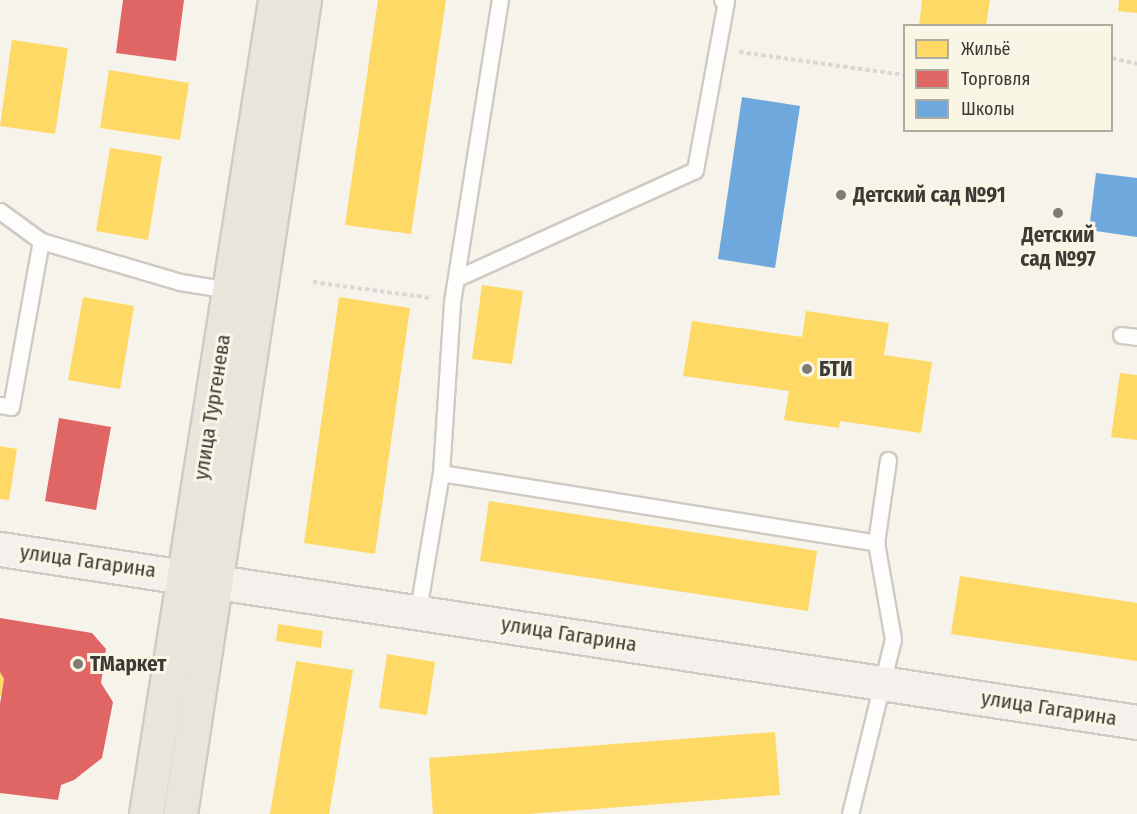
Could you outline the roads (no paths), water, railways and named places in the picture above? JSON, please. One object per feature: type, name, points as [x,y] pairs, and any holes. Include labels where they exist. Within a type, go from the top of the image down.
[{"type":"main road","name":"улица Тургенева","points":[[180,814],[230,290],[274,0]]},
{"type":"main road","name":"улица Тургенева","points":[[146,814],[201,577],[304,0]]},
{"type":"street","name":"улица Гагарина","points":[[0,549],[418,610],[1137,722]]},
{"type":"lane","points":[[418,610],[441,473],[452,302],[500,0]]},
{"type":"lane","points":[[457,278],[694,170],[726,1],[722,0]]},
{"type":"lane","points":[[0,211],[41,241],[180,282],[230,290]]},
{"type":"lane","points":[[0,405],[11,407],[41,241]]},
{"type":"lane","points":[[1121,335],[1137,337]]},
{"type":"lane","points":[[850,814],[893,639],[876,543],[888,459]]},
{"type":"lane","points":[[441,473],[876,543]]},
{"type":"place","name":"Детский сад №91","points":[[841,195]]},
{"type":"place","name":"Детский сад №97","points":[[1058,213]]},
{"type":"place","name":"БТИ","points":[[807,369]]},
{"type":"place","name":"ТМаркет","points":[[78,664]]}]
